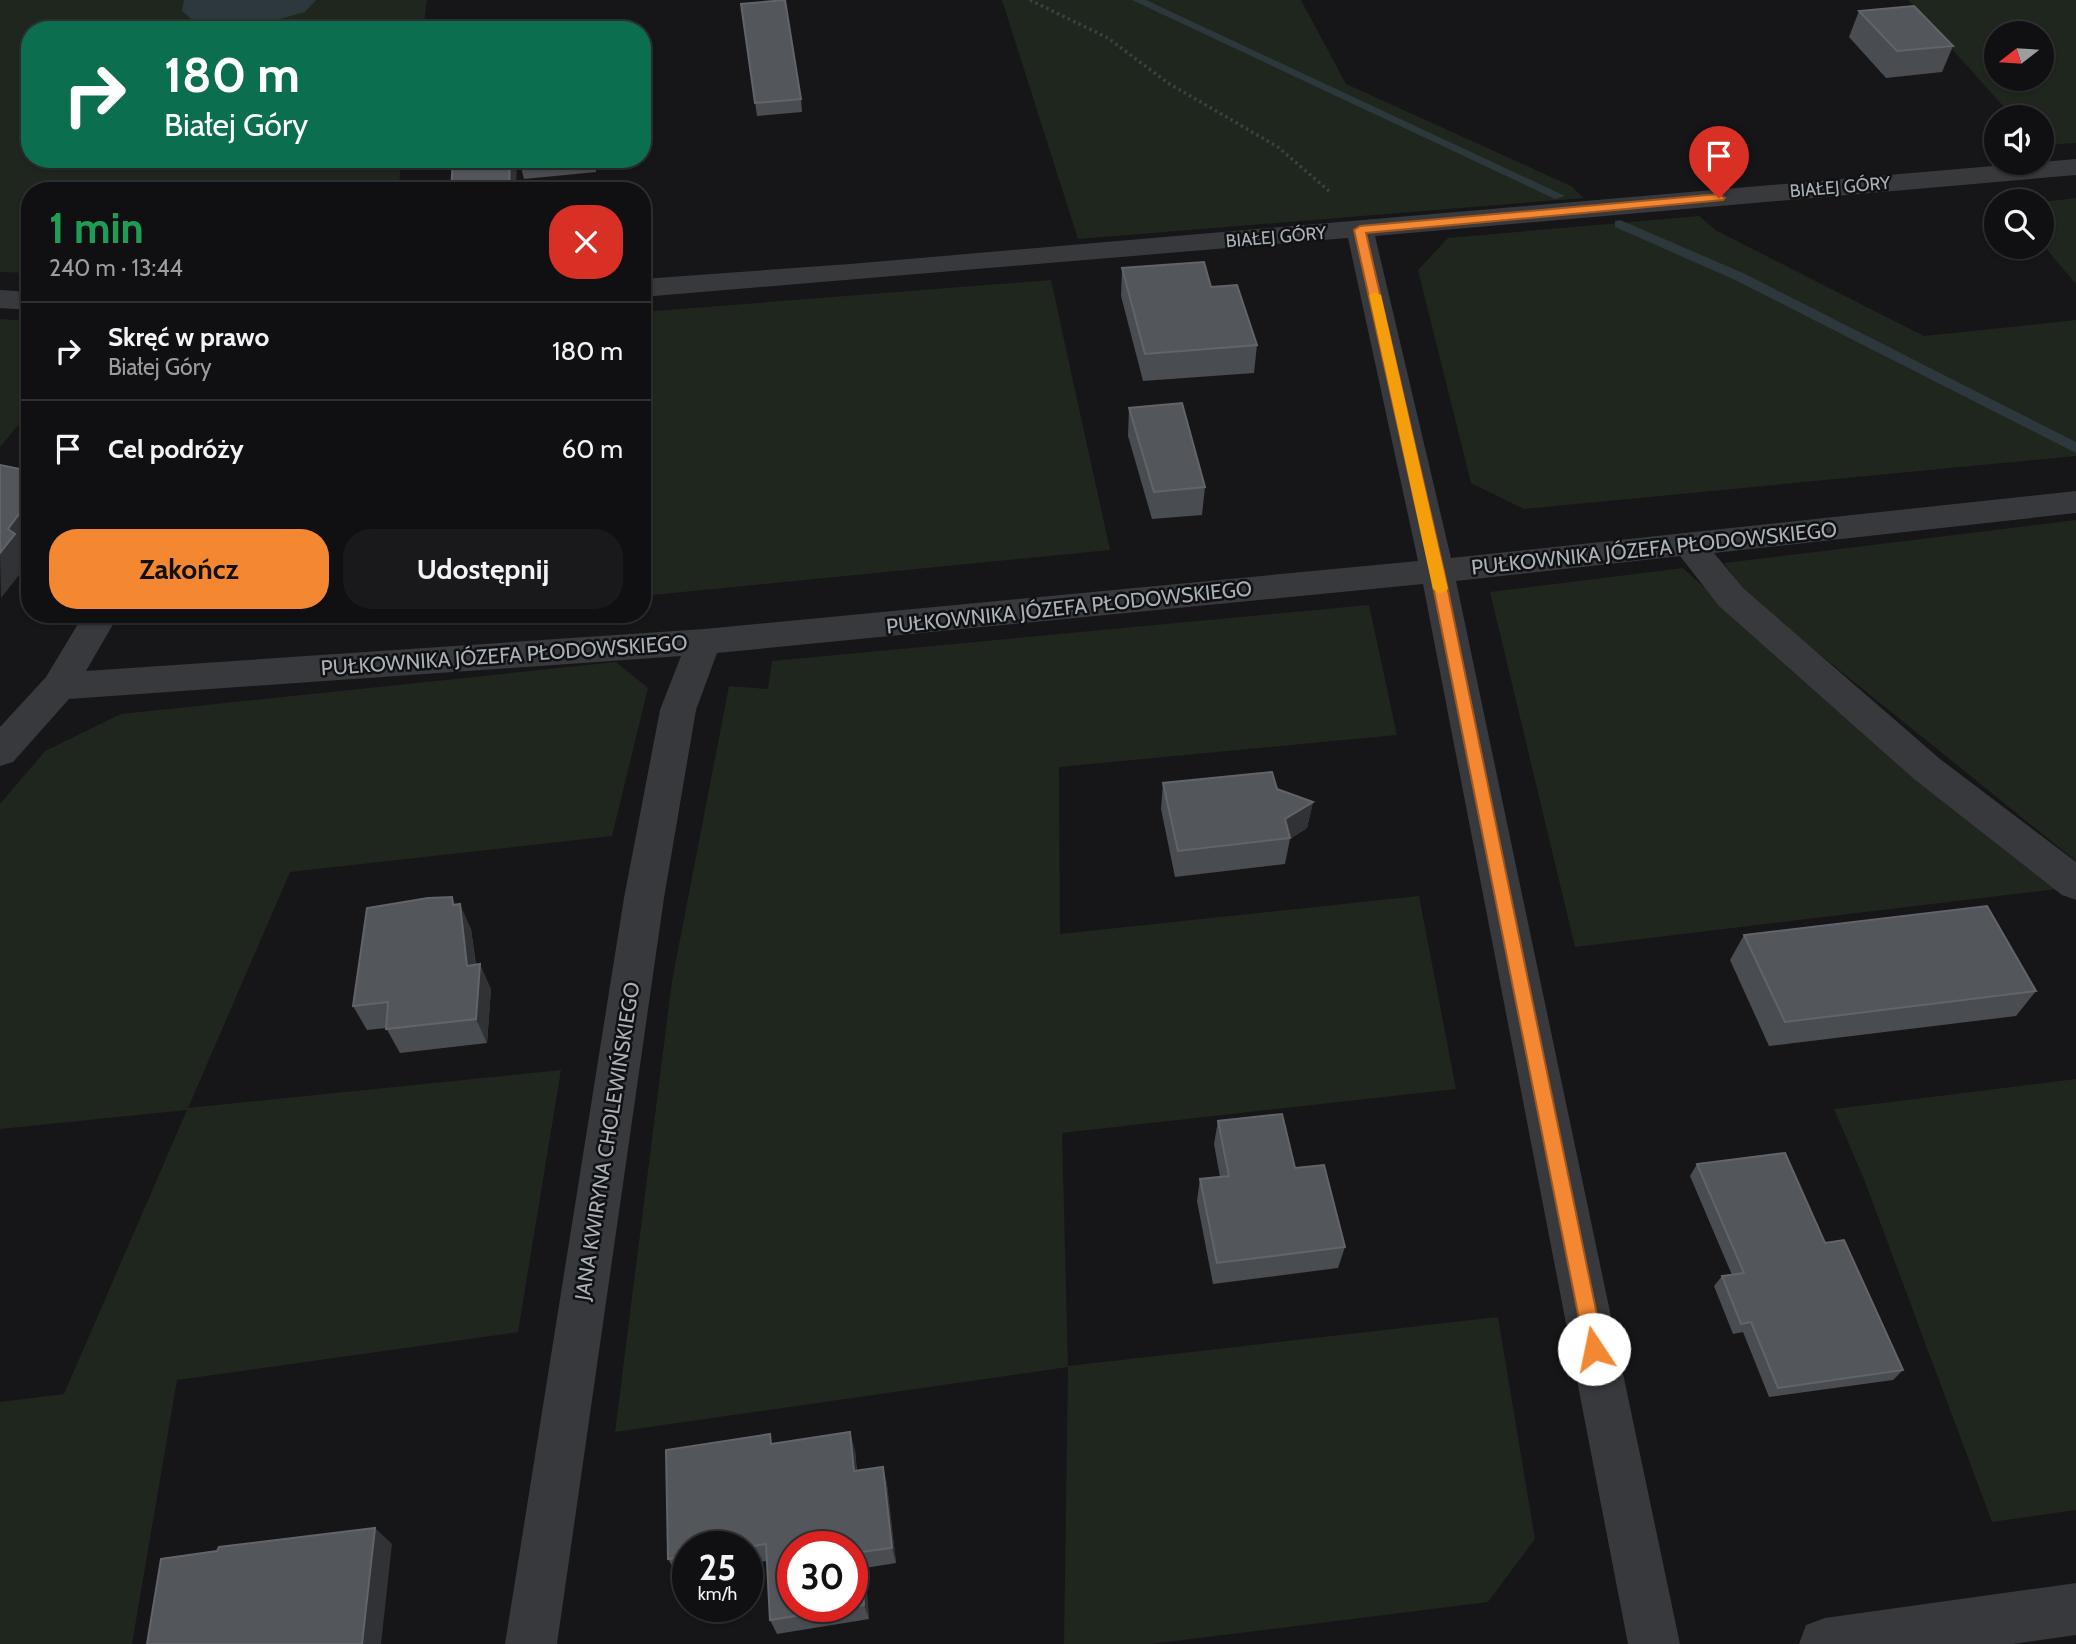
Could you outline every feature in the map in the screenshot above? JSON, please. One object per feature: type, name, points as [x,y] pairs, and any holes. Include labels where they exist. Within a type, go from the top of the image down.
[{"type":"street","name":"BIAŁEJ GÓRY","points":[[651,287],[850,274],[2076,167]]},
{"type":"street","points":[[1360,230],[1437,571],[1654,1644]]},
{"type":"street","points":[[0,299],[21,300]]},
{"type":"street","name":"PUŁKOWNIKA JÓZEFA PŁODOWSKIEGO","points":[[59,685],[704,642],[1437,571],[2076,502]]},
{"type":"street","points":[[1689,544],[1731,597],[1927,769],[2076,884]]},
{"type":"street","points":[[0,752],[59,685],[97,623]]},
{"type":"street","name":"JANA KWIRYNA CHOLEWIŃSKIEGO","points":[[531,1644],[644,898],[678,710],[704,642]]},
{"type":"street","points":[[1825,1644],[2076,1609]]},
{"type":"path","points":[[1030,0],[1108,38],[1168,83],[1278,147],[1309,171],[1344,205],[1360,230]]},
{"type":"shaded area","points":[[0,0],[427,0],[424,21],[21,21],[21,168],[401,168],[399,182],[21,182],[21,273],[0,272]]},
{"type":"shaded area","points":[[184,0],[316,0],[305,12],[273,21],[194,21],[182,11]]},
{"type":"shaded area","points":[[1002,0],[1301,0],[1346,84],[1571,186],[1584,198],[1078,239]]},
{"type":"shaded area","points":[[1908,0],[2076,0],[2076,143],[2054,144],[2054,105],[2002,105],[1990,91],[2054,91],[2054,21],[1984,21],[1984,85]]},
{"type":"shaded area","points":[[2076,198],[2076,284],[2054,258],[2054,201]]},
{"type":"shaded area","points":[[1699,216],[1717,231],[1924,336],[2076,320],[2076,456],[1524,509],[1471,483],[1418,270],[1448,238]]},
{"type":"shaded area","points":[[1051,280],[1110,550],[651,595],[651,311]]},
{"type":"shaded area","points":[[0,319],[21,320],[21,422],[0,447]]},
{"type":"shaded area","points":[[2076,520],[2076,861],[1746,595],[1724,563]]},
{"type":"shaded area","points":[[1683,568],[1747,627],[2057,889],[1575,947],[1490,592]]},
{"type":"shaded area","points":[[1369,605],[1397,735],[1059,767],[1060,934],[1419,896],[1456,1089],[1062,1133],[1068,1366],[1498,1317],[1535,1539],[1488,1602],[1151,1644],[1064,1644],[1068,1367],[615,1432],[672,981],[729,686],[768,689],[772,661]]},
{"type":"shaded area","points":[[616,662],[648,688],[612,836],[290,872],[188,1108],[561,1070],[518,1332],[177,1380],[132,1644],[0,1644],[0,1402],[64,1394],[187,1110],[0,1129],[0,804],[45,751],[121,714]]},
{"type":"shaded area","points":[[2076,1079],[2076,1510],[1992,1522],[1864,1179],[1834,1109]]},
{"type":"building","points":[[785,0],[801,99],[755,103],[741,4]]},
{"type":"building","points":[[1914,6],[1953,46],[1897,51],[1859,11]]},
{"type":"building","points":[[452,168],[510,168],[509,182],[452,182]]},
{"type":"building","points":[[1204,262],[1211,287],[1237,285],[1257,345],[1145,354],[1122,268]]},
{"type":"building","points":[[1182,403],[1205,487],[1154,492],[1129,408]]},
{"type":"building","points":[[0,465],[21,469],[21,511],[8,529],[15,534],[0,553]]},
{"type":"building","points":[[1272,772],[1277,789],[1313,802],[1285,819],[1290,838],[1178,851],[1163,783]]},
{"type":"building","points":[[452,897],[453,905],[460,904],[467,966],[480,964],[476,1019],[386,1029],[388,1002],[353,1006],[367,908]]},
{"type":"building","points":[[1987,906],[2036,991],[1785,1022],[1744,935]]},
{"type":"building","points":[[1282,1114],[1295,1168],[1324,1165],[1345,1247],[1217,1263],[1200,1179],[1229,1176],[1218,1121]]},
{"type":"building","points":[[1785,1153],[1825,1243],[1844,1240],[1903,1370],[1778,1388],[1751,1322],[1741,1324],[1722,1276],[1744,1273],[1697,1164]]},
{"type":"building","points":[[850,1432],[854,1471],[883,1467],[892,1548],[868,1551],[868,1531],[777,1531],[777,1619],[770,1620],[763,1531],[672,1531],[672,1558],[668,1559],[666,1450],[770,1434],[771,1444]]},
{"type":"building","points":[[375,1528],[362,1644],[147,1644],[161,1559],[217,1551],[219,1547]]},
{"type":"waterway","points":[[1137,0],[1559,196]]},
{"type":"waterway","points":[[1620,224],[1738,276],[2076,448]]},
{"type":"slow traffic","points":[[1375,295],[1440,589]]},
{"type":"route","points":[[1594,1349],[1437,571],[1360,230],[1719,198]]}]
